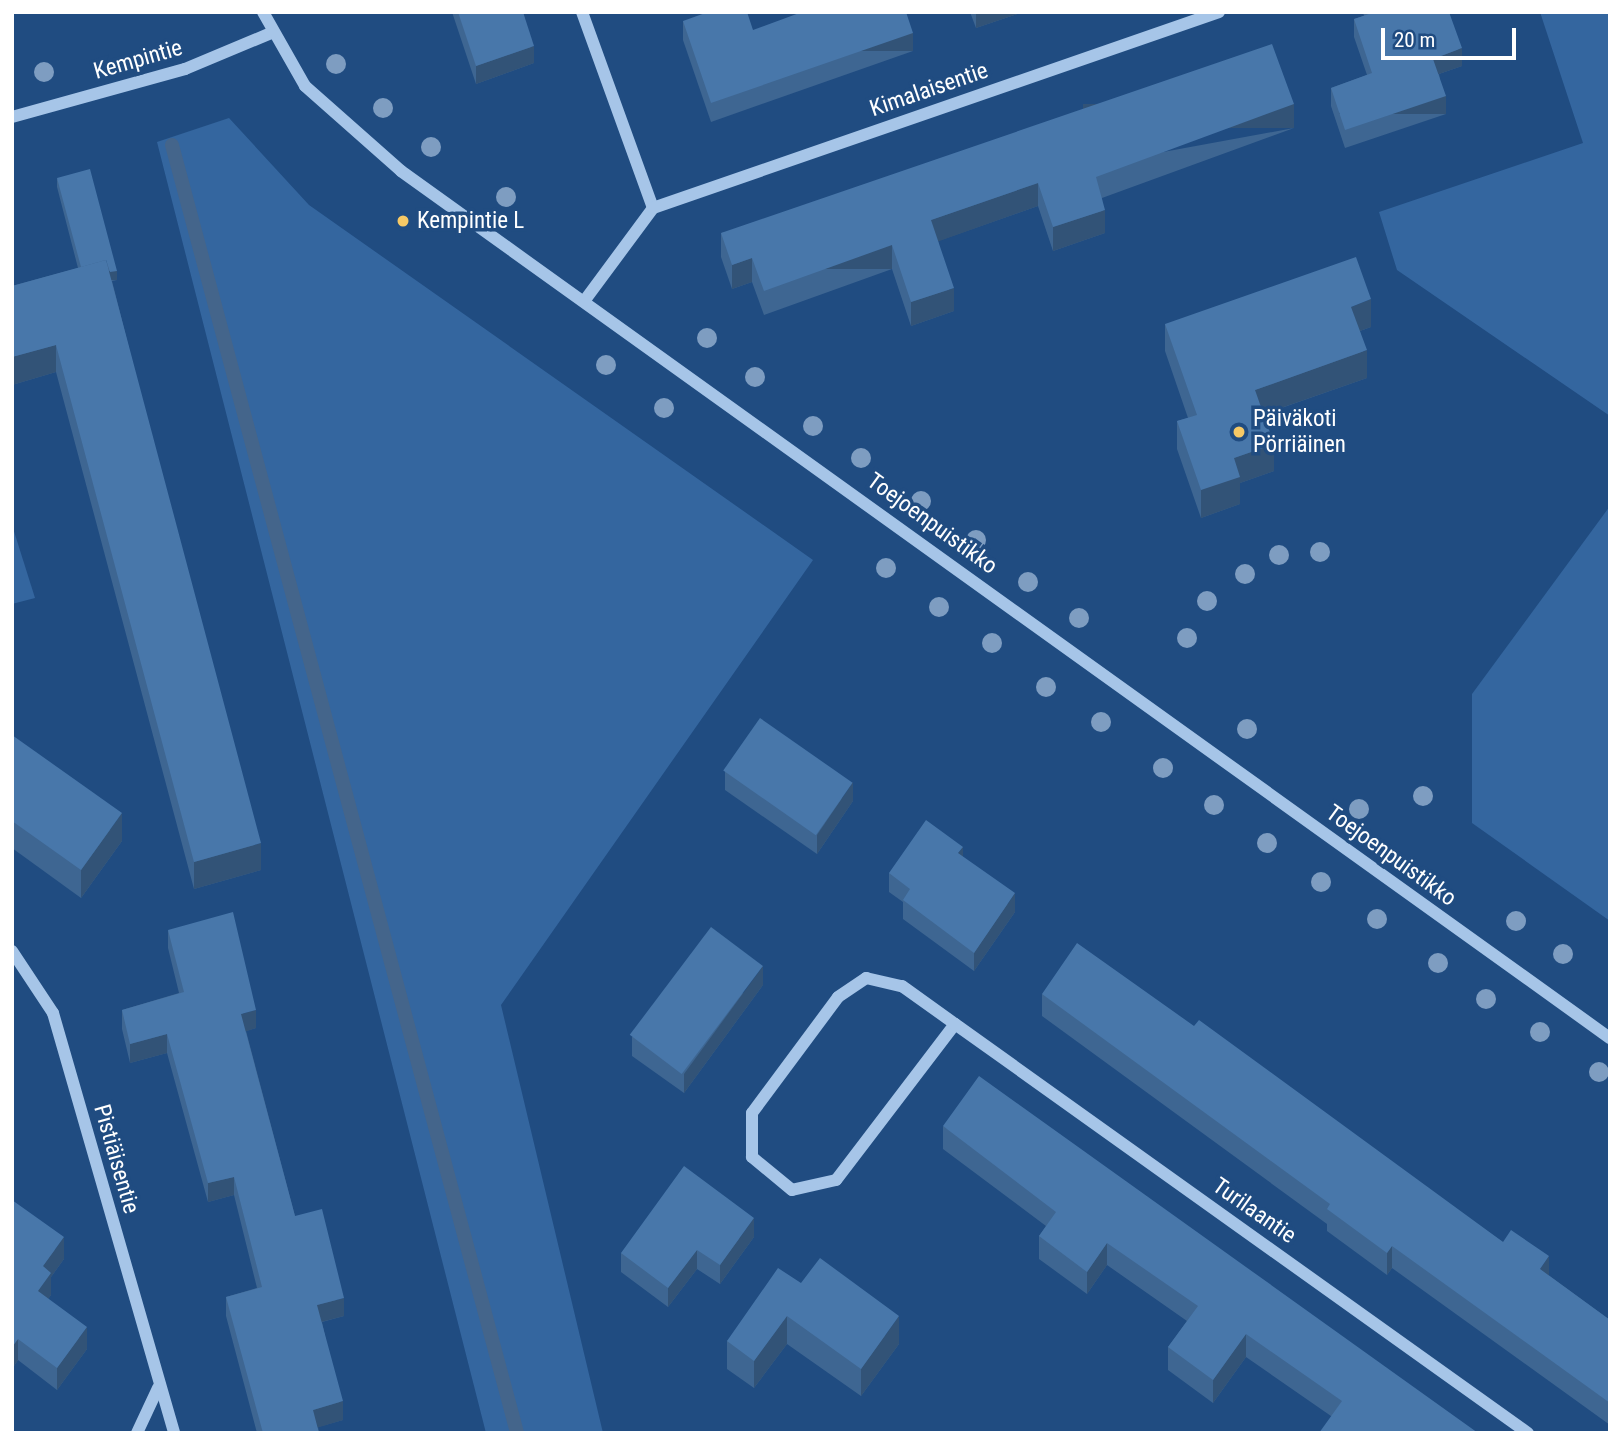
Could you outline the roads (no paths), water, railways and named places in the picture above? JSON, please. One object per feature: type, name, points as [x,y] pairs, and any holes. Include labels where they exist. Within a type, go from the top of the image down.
[{"type":"street","name":"Toejoenpuistikko","points":[[263,12],[271,33],[305,86],[344,126],[1610,1038]]},
{"type":"street","points":[[582,12],[653,208],[585,300]]},
{"type":"street","name":"Kimalaisentie","points":[[653,208],[1219,12]]},
{"type":"street","name":"Kempintie","points":[[12,117],[185,69],[271,33]]},
{"type":"street","name":"Pistiäisentie","points":[[12,951],[24,960],[52,1013],[158,1388],[174,1433]]},
{"type":"street","name":"Turilaantie","points":[[955,1024],[836,1180],[792,1190],[752,1157],[752,1113],[838,997],[866,978],[902,986],[1528,1433]]},
{"type":"street","points":[[137,1433],[158,1388]]},
{"type":"waterway","points":[[172,145],[517,1433]]},
{"type":"place","name":"Kempintie L","points":[[403,221]]},
{"type":"place","name":"Päiväkoti Pörriäinen","points":[[1239,432]]}]
